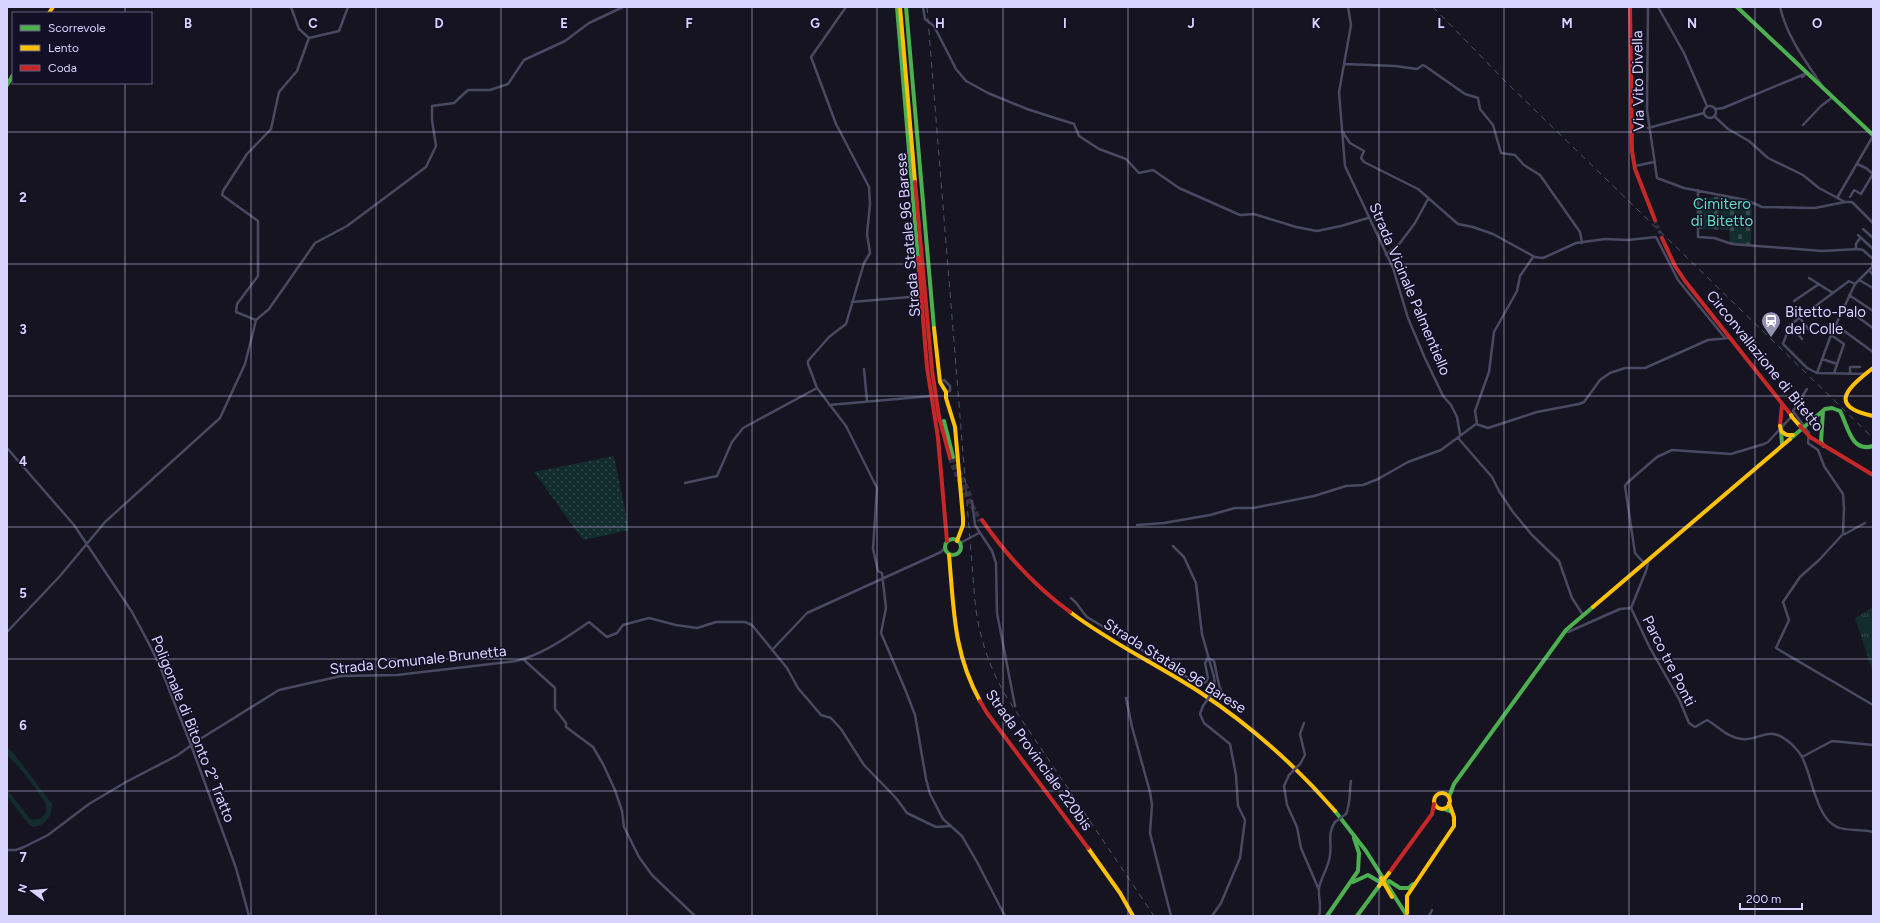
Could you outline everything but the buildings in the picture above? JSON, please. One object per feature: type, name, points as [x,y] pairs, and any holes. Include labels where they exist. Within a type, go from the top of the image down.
[{"type":"main road","points":[[896,7],[931,396],[938,438],[947,534],[956,542],[959,552],[947,554]]},
{"type":"main road","name":"Strada Statale 96 Barese","points":[[902,7],[932,370],[939,416],[952,458]]},
{"type":"main road","points":[[906,7],[934,336],[940,382]]},
{"type":"main road","points":[[1630,7],[1630,126],[1635,166],[1655,220]]},
{"type":"main road","points":[[1737,7],[1873,135]]},
{"type":"main road","points":[[7,85],[12,76]]},
{"type":"main road","name":"Circonvallazione di Bitetto","points":[[1662,238],[1680,275],[1727,338],[1810,437],[1824,447],[1873,475]]},
{"type":"main road","points":[[1873,368],[1851,387],[1847,392],[1846,398],[1852,407],[1859,413],[1873,416]]},
{"type":"main road","name":"Strada Provinciale 220bis","points":[[940,382],[946,392],[946,398],[957,436],[964,518],[963,525],[956,542],[947,554],[957,641],[962,661],[972,686],[987,713],[1089,849],[1120,893],[1133,916]]},
{"type":"main road","points":[[1782,404],[1781,430],[1784,443]]},
{"type":"main road","points":[[1357,916],[1432,814],[1435,797],[1447,791],[1454,784],[1564,633],[1583,615],[1643,561],[1649,559],[1802,426],[1815,417],[1821,415],[1830,407],[1838,410],[1856,445],[1865,449],[1873,446]]},
{"type":"main road","points":[[1781,418],[1785,414],[1792,415]]},
{"type":"main road","points":[[1821,415],[1823,424],[1822,442],[1824,447]]},
{"type":"main road","points":[[1781,430],[1793,435]]},
{"type":"main road","points":[[1814,440],[1818,440],[1822,436]]},
{"type":"main road","name":"Strada Statale 96 Barese","points":[[1403,916],[1390,892],[1354,838],[1328,807],[1302,780],[1257,738],[1203,698],[1098,635],[1054,604],[1016,569],[981,520],[1014,562],[1055,602],[1096,631],[1202,694],[1252,730],[1273,748],[1305,778],[1335,810],[1382,874],[1407,916]]},
{"type":"main road","points":[[1407,916],[1406,901],[1415,882],[1452,829],[1454,820],[1449,803],[1449,797],[1454,784]]},
{"type":"main road","points":[[1441,793],[1449,797]]},
{"type":"main road","points":[[1432,814],[1442,809],[1449,803]]},
{"type":"main road","points":[[1434,804],[1442,809],[1452,812]]},
{"type":"main road","points":[[1327,916],[1358,871],[1360,860],[1354,838]]},
{"type":"main road","points":[[1382,874],[1400,888],[1409,888],[1415,882]]},
{"type":"main road","points":[[1351,883],[1360,876],[1368,875],[1379,881],[1390,892]]},
{"type":"street","points":[[291,7],[299,29],[309,38]]},
{"type":"street","points":[[309,38],[339,31],[348,7]]},
{"type":"street","points":[[7,632],[105,522],[220,418],[245,364],[256,320],[269,309],[315,243],[347,226],[426,167],[436,146],[432,120],[432,106],[454,103],[468,90],[490,90],[508,84],[524,60],[566,41],[589,24],[623,7]]},
{"type":"street","points":[[846,7],[811,57],[836,124],[869,187],[870,204],[867,234],[870,253],[864,263],[846,324],[828,337],[808,361],[817,388],[846,426],[877,488],[873,549],[878,571],[882,573],[883,577],[886,608],[881,634],[915,715],[930,794],[943,819],[962,836],[1005,916]]},
{"type":"street","points":[[923,7],[925,19],[934,26],[956,69],[966,81],[988,93],[1038,114],[1074,124],[1079,136],[1098,149],[1126,159],[1139,173],[1153,170],[1179,188],[1240,215],[1254,214],[1296,227],[1317,231],[1368,218]]},
{"type":"street","name":"Strada Vicinale Palmentiello","points":[[1348,7],[1351,25],[1339,88],[1345,166],[1399,286],[1408,318],[1444,396],[1455,413],[1459,436]]},
{"type":"street","name":"Via Vito Divella","points":[[1648,7],[1648,128],[1657,178],[1684,188],[1698,190]]},
{"type":"street","points":[[1658,7],[1684,53],[1707,106],[1704,113]]},
{"type":"street","points":[[1780,7],[1784,24],[1825,89]]},
{"type":"street","points":[[256,320],[236,312],[237,304],[258,276],[258,221],[222,195],[223,191],[247,154],[271,129],[279,92],[297,71],[309,38]]},
{"type":"street","points":[[1344,64],[1417,69],[1423,65],[1466,94],[1478,98],[1480,109],[1493,125],[1501,153],[1515,155],[1524,165],[1540,174],[1580,232],[1582,242]]},
{"type":"street","points":[[1801,67],[1801,77]]},
{"type":"street","points":[[1707,106],[1711,105],[1716,109],[1723,108],[1801,77],[1812,70]]},
{"type":"street","points":[[7,74],[12,76]]},
{"type":"street","points":[[1801,77],[1809,78],[1817,82]]},
{"type":"street","points":[[1803,125],[1821,106],[1833,97]]},
{"type":"street","points":[[1714,116],[1716,109]]},
{"type":"street","points":[[1648,128],[1704,113]]},
{"type":"street","points":[[1704,113],[1709,118],[1714,116]]},
{"type":"street","points":[[1714,116],[1728,129],[1749,141],[1768,158],[1803,175],[1845,202]]},
{"type":"street","points":[[1342,131],[1350,143],[1364,151],[1362,158],[1364,162],[1411,185],[1458,224],[1474,226],[1493,234],[1533,256],[1543,258],[1576,243],[1582,242],[1605,239],[1628,240],[1655,236],[1678,280],[1727,338]]},
{"type":"street","points":[[1837,198],[1873,135]]},
{"type":"street","points":[[1635,166],[1654,162]]},
{"type":"street","points":[[1850,197],[1854,190],[1861,194],[1873,174],[1866,168],[1857,164]]},
{"type":"street","points":[[1817,373],[1831,335],[1855,284],[1872,268],[1873,260],[1863,250],[1856,249],[1822,252],[1732,244],[1714,238],[1698,237],[1698,190],[1746,200],[1766,207],[1819,207],[1845,202],[1855,203],[1873,223]]},
{"type":"street","points":[[1386,255],[1400,243],[1414,223],[1428,198]]},
{"type":"street","points":[[1863,229],[1873,238]]},
{"type":"street","points":[[1858,235],[1873,248]]},
{"type":"street","points":[[1856,249],[1856,244],[1860,238]]},
{"type":"street","points":[[1477,424],[1475,410],[1489,372],[1494,332],[1517,291],[1520,276],[1533,256]]},
{"type":"street","points":[[1869,270],[1873,275]]},
{"type":"street","points":[[1809,278],[1833,293]]},
{"type":"street","points":[[1859,280],[1873,288]]},
{"type":"street","points":[[1855,284],[1849,281],[1799,317],[1791,324],[1783,344],[1807,368],[1817,373],[1866,374]]},
{"type":"street","points":[[1794,301],[1819,284]]},
{"type":"street","points":[[1850,295],[1873,311]]},
{"type":"street","points":[[852,302],[921,296]]},
{"type":"street","points":[[1844,307],[1873,328]]},
{"type":"street","points":[[1799,317],[1810,330]]},
{"type":"street","points":[[1791,324],[1802,339]]},
{"type":"street","points":[[1836,325],[1873,352]]},
{"type":"street","points":[[1831,335],[1844,344],[1834,373]]},
{"type":"street","points":[[1477,424],[1488,428],[1537,412],[1579,404],[1584,402],[1600,380],[1610,373],[1625,368],[1645,368],[1702,342],[1727,338]]},
{"type":"street","points":[[1822,359],[1837,364]]},
{"type":"street","points":[[1850,373],[1850,367],[1860,367]]},
{"type":"street","points":[[864,368],[867,401]]},
{"type":"street","points":[[940,382],[944,380],[950,386],[950,390],[946,392]]},
{"type":"street","points":[[685,483],[717,476],[732,442],[744,428],[817,388]]},
{"type":"street","points":[[1643,561],[1635,552],[1631,536],[1625,486],[1652,461],[1665,452],[1677,449],[1731,454],[1749,450],[1768,442],[1792,415],[1793,408],[1807,389]]},
{"type":"street","points":[[829,405],[931,396]]},
{"type":"street","points":[[1137,525],[1164,523],[1215,514],[1234,508],[1252,508],[1314,496],[1346,486],[1363,485],[1378,479],[1408,462],[1441,450],[1477,424]]},
{"type":"street","points":[[1802,426],[1809,433],[1808,443],[1818,450],[1824,466],[1843,494],[1843,534]]},
{"type":"street","points":[[1459,436],[1492,477],[1499,491],[1532,535],[1559,561],[1572,598],[1583,615]]},
{"type":"street","name":"Poligonale di Bitonto 2° Tratto","points":[[7,448],[66,514],[132,612],[147,640],[159,664],[192,745],[236,868],[249,916]]},
{"type":"street","points":[[972,501],[974,521],[979,533],[992,551],[996,563],[997,613],[1015,706]]},
{"type":"street","points":[[1865,523],[1843,534],[1819,560],[1800,577],[1790,590],[1783,602],[1789,620],[1776,648],[1873,705]]},
{"type":"street","points":[[956,542],[979,533]]},
{"type":"street","points":[[1173,546],[1185,559],[1196,583],[1202,634],[1214,676],[1215,686],[1200,714],[1204,723],[1230,744],[1236,775],[1238,806],[1245,820],[1242,848],[1238,863],[1232,874],[1221,903],[1212,916]]},
{"type":"street","points":[[772,650],[807,613],[883,577],[947,554]]},
{"type":"street","name":"Parco tre Ponti","points":[[1649,559],[1646,571],[1631,608],[1650,648],[1679,699],[1687,721],[1695,727],[1707,720],[1740,739],[1776,733],[1788,742],[1802,756]]},
{"type":"street","points":[[1071,598],[1080,605],[1082,612],[1087,617],[1200,685],[1206,682],[1208,678],[1205,663],[1208,658]]},
{"type":"street","points":[[1568,632],[1620,609],[1631,608]]},
{"type":"street","name":"Strada Comunale Brunetta","points":[[7,850],[20,849],[48,835],[89,804],[126,782],[178,755],[278,690],[341,676],[397,675],[523,659],[556,644],[589,622],[607,637],[617,633],[623,625],[652,618],[676,625],[697,628],[716,622],[746,622],[752,625],[787,668],[798,688],[821,715],[830,718],[841,729],[864,765],[896,798],[907,813],[936,827],[951,826]]},
{"type":"street","points":[[1208,658],[1214,661],[1222,691],[1228,699]]},
{"type":"street","points":[[523,659],[555,688],[555,710],[566,723],[566,727],[593,747],[603,764],[618,797],[624,827],[639,857],[652,875],[695,916]]},
{"type":"street","points":[[1126,698],[1132,727],[1150,792],[1152,805],[1150,833],[1171,916]]},
{"type":"street","points":[[1304,723],[1300,734],[1305,755],[1300,764],[1289,775],[1284,786],[1287,805],[1297,827],[1301,848],[1319,890],[1321,904],[1319,916]]},
{"type":"street","points":[[1873,745],[1832,742],[1802,756],[1820,807],[1826,819],[1837,827],[1873,832]]},
{"type":"street","points":[[1319,890],[1330,858],[1329,832],[1335,822],[1346,814],[1350,802],[1351,781]]},
{"type":"street","points":[[1429,916],[1432,910]]},
{"type":"green space","name":"Cimitero di Bitetto","points":[[1723,196],[1752,204],[1751,245],[1730,243],[1729,230],[1699,229],[1699,199]]},
{"type":"green space","points":[[614,456],[629,530],[583,540],[534,472]]},
{"type":"green space","points":[[1873,607],[1873,673],[1855,618]]},
{"type":"green space","points":[[7,748],[12,751],[52,804],[49,817],[39,826],[30,826],[7,796],[7,789],[30,819],[40,819],[45,813],[46,805],[44,801],[22,771],[7,756]]},
{"type":"tunnel","points":[[1655,220],[1662,238]]},
{"type":"tunnel","points":[[953,457],[970,496]]},
{"type":"tunnel","points":[[950,458],[961,485],[980,521]]},
{"type":"railway","points":[[927,7],[975,602],[979,628],[991,666],[1009,701],[1154,916]]},
{"type":"railway","points":[[1433,7],[1506,82],[1873,438]]},
{"type":"traffic: fast","points":[[897,7],[918,258]]},
{"type":"traffic: fast","points":[[906,7],[934,328]]},
{"type":"traffic: fast","points":[[1737,7],[1873,135]]},
{"type":"traffic: fast","points":[[7,85],[12,77]]},
{"type":"traffic: fast","points":[[1790,439],[1825,409],[1832,408],[1840,411],[1848,431],[1855,442],[1860,446],[1873,446]]},
{"type":"traffic: fast","points":[[1823,411],[1821,442],[1824,446]]},
{"type":"traffic: fast","points":[[944,421],[953,457]]},
{"type":"traffic: fast","points":[[1781,430],[1782,444]]},
{"type":"traffic: fast","points":[[953,539],[959,541],[961,547],[959,553],[953,555],[947,553],[945,547],[947,541],[953,539]]},
{"type":"traffic: fast","points":[[1449,797],[1454,784],[1566,630],[1593,607]]},
{"type":"traffic: fast","points":[[1444,809],[1452,812]]},
{"type":"traffic: fast","points":[[1335,811],[1366,851],[1407,916]]},
{"type":"traffic: fast","points":[[1327,916],[1358,871],[1359,853],[1354,838]]},
{"type":"traffic: fast","points":[[1353,882],[1368,875],[1383,884]]},
{"type":"traffic: fast","points":[[1389,881],[1400,888],[1409,888],[1413,884]]},
{"type":"traffic: fast","points":[[1357,916],[1379,886]]},
{"type":"traffic: slow","points":[[50,12],[53,7]]},
{"type":"traffic: slow","points":[[900,7],[915,182]]},
{"type":"traffic: slow","points":[[934,328],[940,382],[946,392],[946,398],[955,427],[963,518],[963,525],[957,541]]},
{"type":"traffic: slow","points":[[1873,368],[1850,388],[1846,395],[1846,401],[1850,407],[1858,412],[1873,416]]},
{"type":"traffic: slow","points":[[1792,417],[1800,426]]},
{"type":"traffic: slow","points":[[1780,426],[1781,430]]},
{"type":"traffic: slow","points":[[1782,432],[1787,435],[1793,435]]},
{"type":"traffic: slow","points":[[1593,607],[1790,439]]},
{"type":"traffic: slow","points":[[949,555],[956,630],[964,665],[980,701]]},
{"type":"traffic: slow","points":[[1070,612],[1118,644],[1201,693],[1238,719],[1305,778],[1335,811]]},
{"type":"traffic: slow","points":[[1442,793],[1448,795],[1450,801],[1448,807],[1442,809],[1436,807],[1434,801],[1436,795],[1442,793]]},
{"type":"traffic: slow","points":[[1407,913],[1407,896],[1454,826],[1454,817],[1449,803]]},
{"type":"traffic: slow","points":[[1088,848],[1120,893],[1133,916]]},
{"type":"traffic: slow","points":[[1379,886],[1389,873]]},
{"type":"traffic: slow","points":[[1381,878],[1392,897]]},
{"type":"traffic: jam","points":[[1630,7],[1632,151],[1635,169],[1655,220]]},
{"type":"traffic: jam","points":[[915,182],[932,370],[939,417],[950,458]]},
{"type":"traffic: jam","points":[[1662,238],[1675,266],[1685,281],[1791,415]]},
{"type":"traffic: jam","points":[[918,258],[927,367],[938,438],[947,541]]},
{"type":"traffic: jam","points":[[1780,426],[1782,405]]},
{"type":"traffic: jam","points":[[1800,426],[1810,437]]},
{"type":"traffic: jam","points":[[1810,437],[1873,475]]},
{"type":"traffic: jam","points":[[982,520],[1001,546],[1022,570],[1045,592],[1070,612]]},
{"type":"traffic: jam","points":[[980,701],[987,713],[1088,848]]},
{"type":"traffic: jam","points":[[1389,873],[1432,814],[1434,804]]},
{"type":"place","name":"Bitetto-Palo del Colle","points":[[1771,338]]}]
